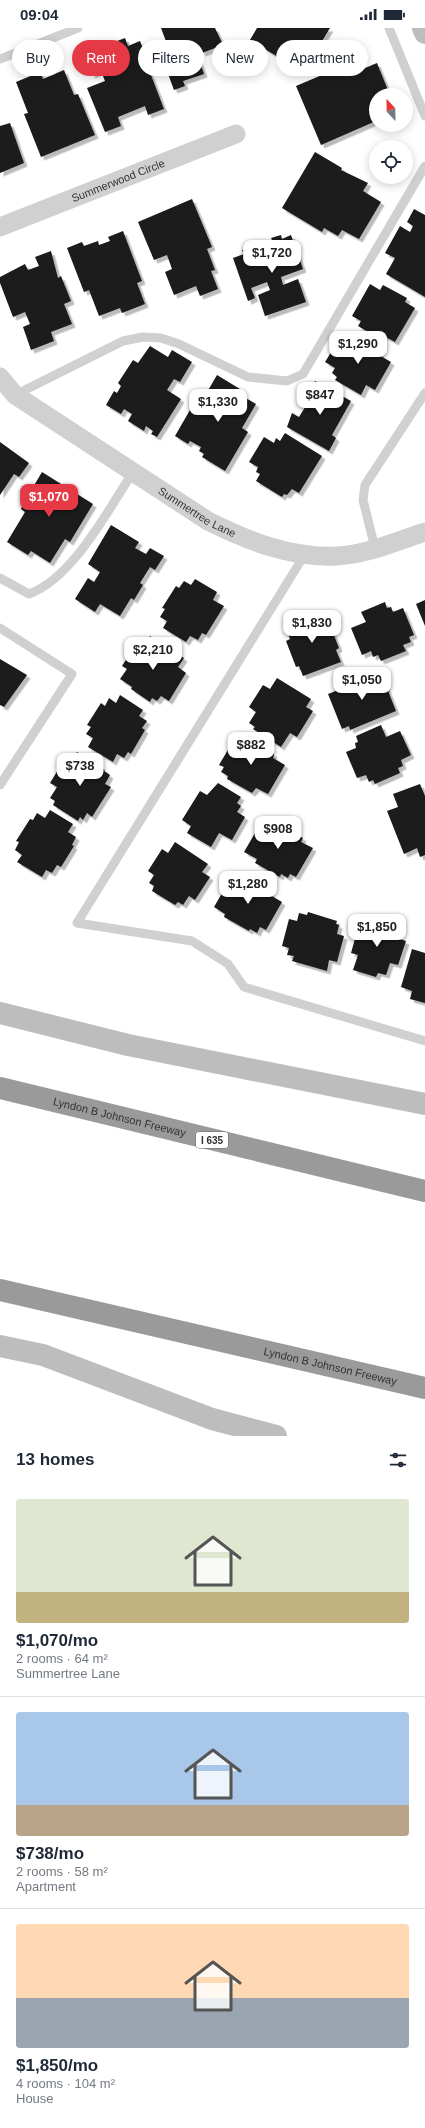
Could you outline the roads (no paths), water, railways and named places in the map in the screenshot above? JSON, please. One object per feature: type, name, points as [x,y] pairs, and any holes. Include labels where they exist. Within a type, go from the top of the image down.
[{"type":"highway","name":"Lyndon B Johnson Freeway","points":[[0,1088],[425,1191]]},
{"type":"highway","name":"Lyndon B Johnson Freeway","points":[[0,1290],[425,1388]]},
{"type":"main road","points":[[423,28],[425,33]]},
{"type":"main road","points":[[0,1013],[128,1045],[425,1104]]},
{"type":"main road","points":[[0,1346],[43,1355],[212,1419],[276,1436]]},
{"type":"street","name":"Summerwood Circle","points":[[0,227],[236,134]]},
{"type":"street","name":"Summertree Lane","points":[[0,377],[15,395],[208,521],[241,538],[288,552],[336,556],[375,548],[425,532]]},
{"type":"lane","points":[[0,59],[78,28]]},
{"type":"lane","points":[[389,28],[425,116]]},
{"type":"lane","points":[[15,395],[123,341],[143,337],[161,338],[179,344],[248,377],[287,381],[303,374],[425,166]]},
{"type":"lane","points":[[375,548],[362,500],[365,486],[425,393]]},
{"type":"lane","points":[[0,578],[29,594],[41,590],[76,558],[133,472]]},
{"type":"lane","points":[[305,554],[77,923],[192,941],[228,964],[244,987],[425,1041]]},
{"type":"lane","points":[[0,628],[72,674],[0,785]]}]
